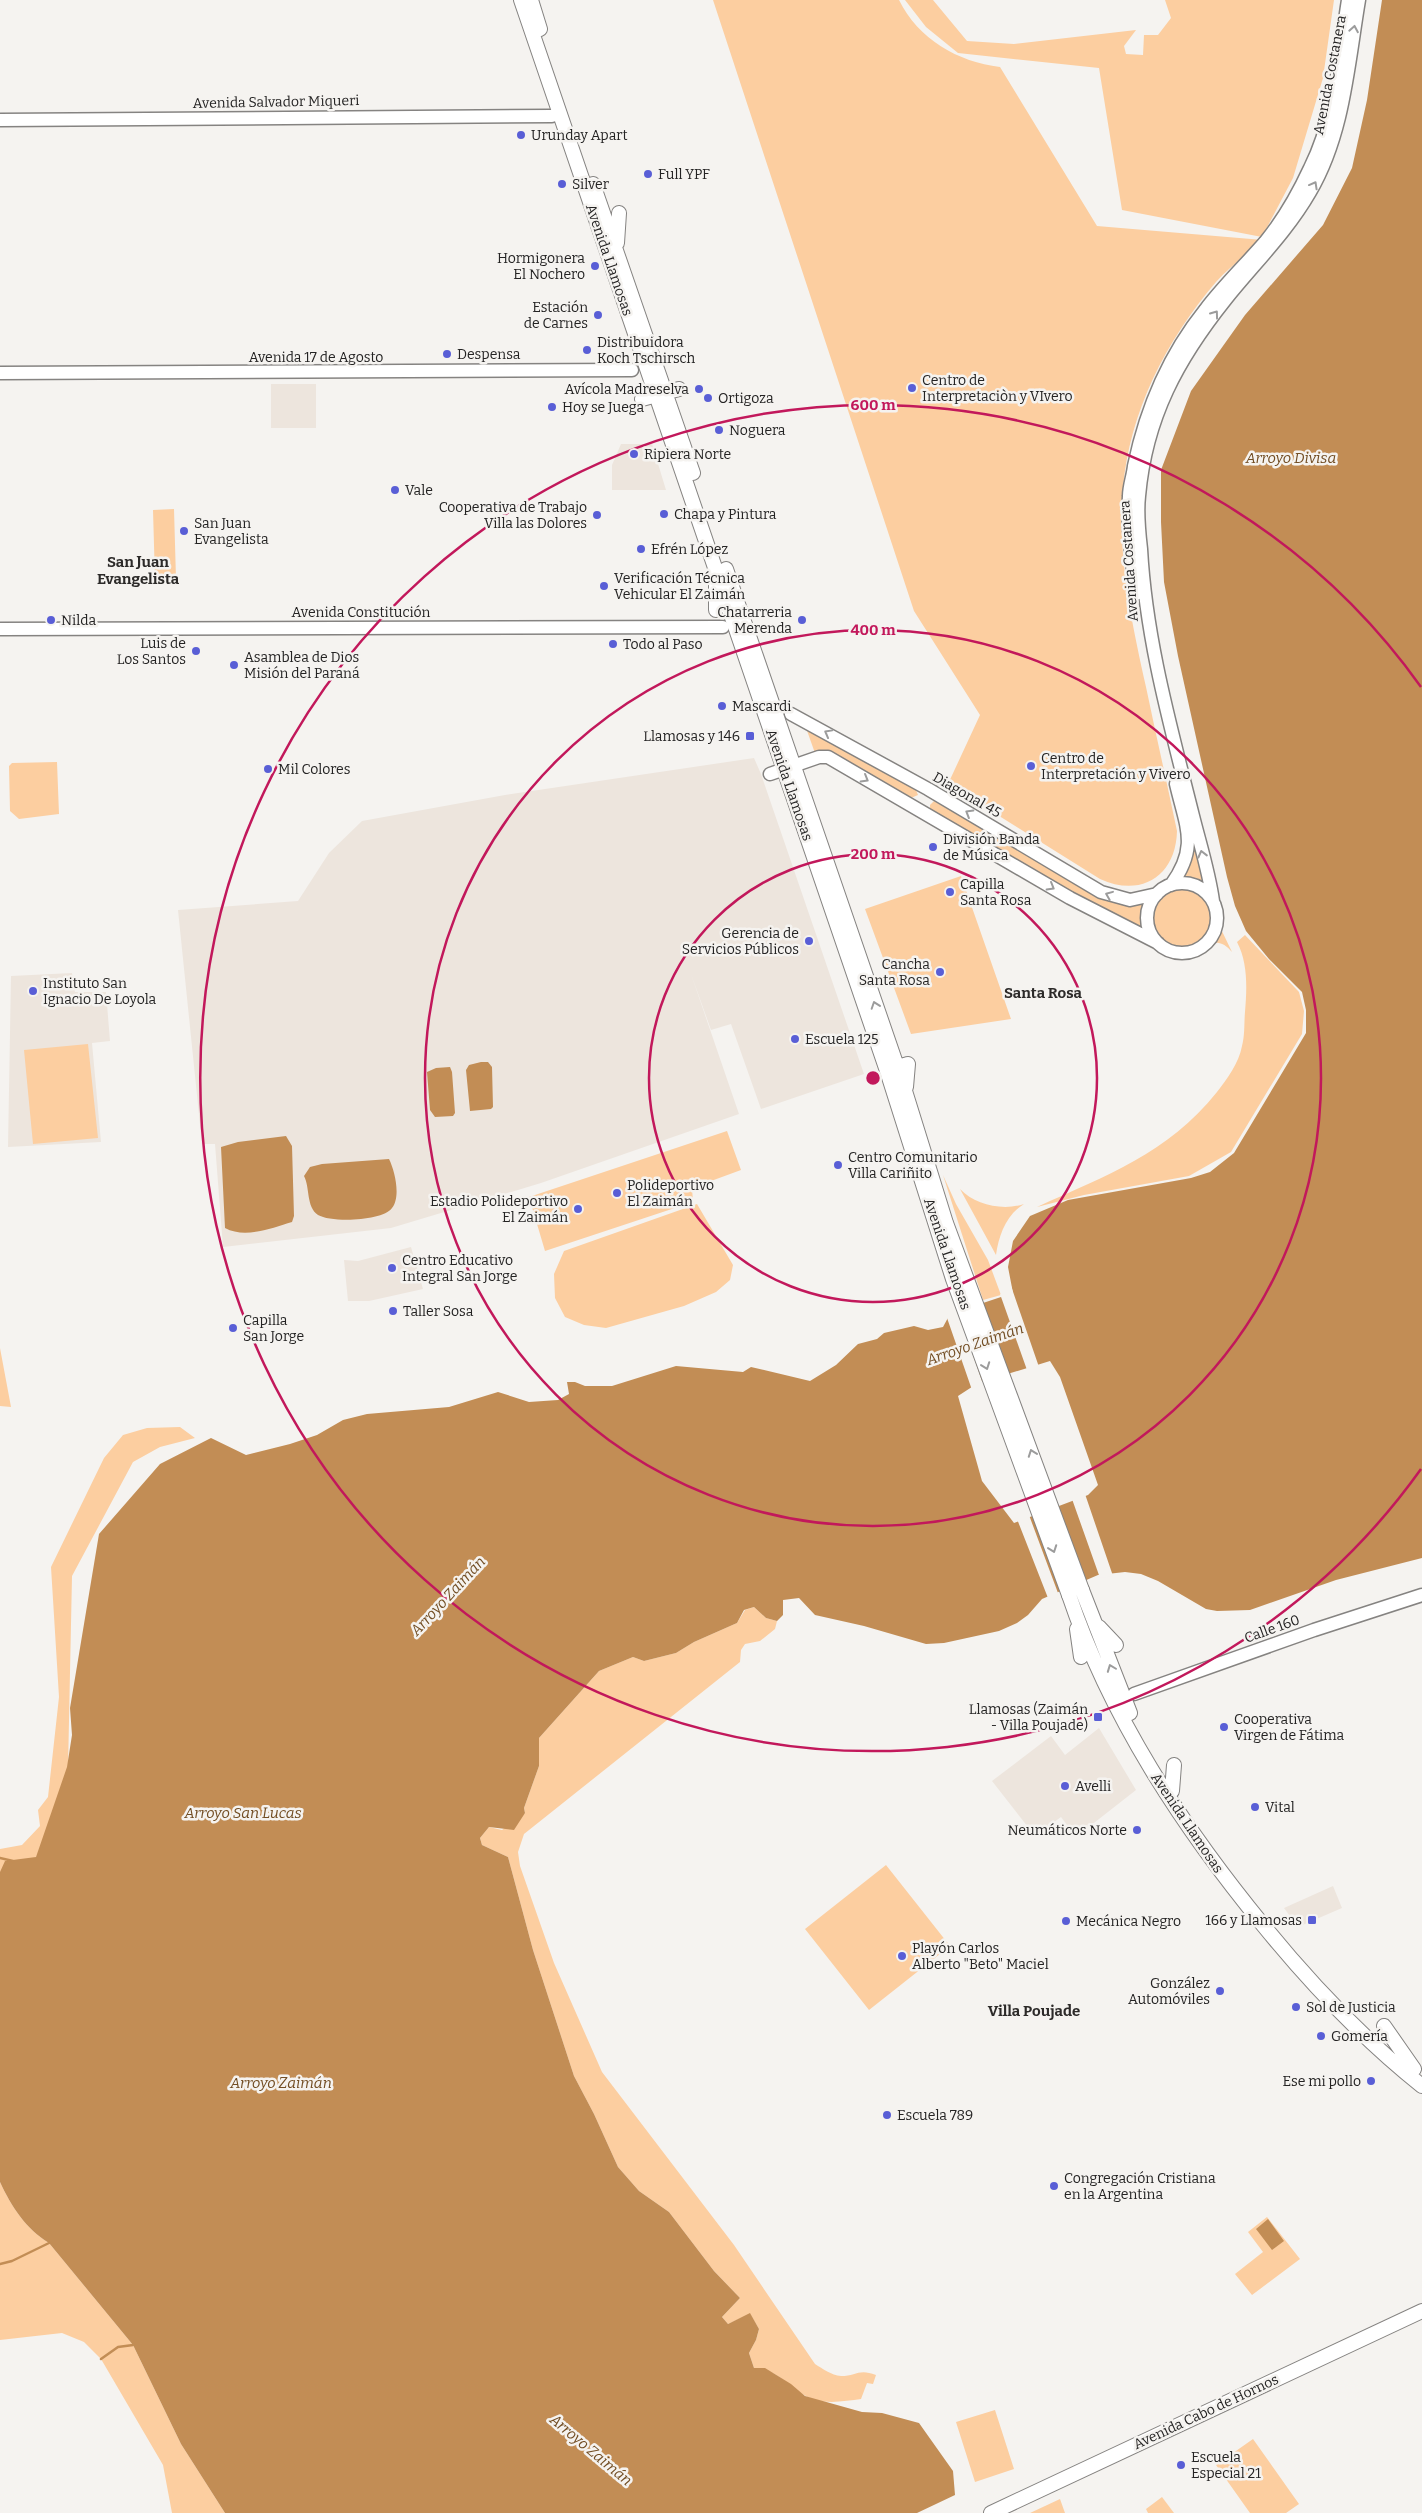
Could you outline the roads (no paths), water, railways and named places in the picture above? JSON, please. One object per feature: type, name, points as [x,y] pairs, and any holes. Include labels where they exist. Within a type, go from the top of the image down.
[{"type":"main road","name":"Avenida Llamosas","points":[[521,0],[564,130],[667,392],[715,567],[794,765]]},
{"type":"main road","name":"Avenida Llamosas","points":[[531,0],[567,113],[667,392],[794,765],[893,1069],[951,1271],[970,1301]]},
{"type":"main road","name":"Avenida Costanera","points":[[1171,885],[1187,857],[1189,841],[1139,618],[1129,530],[1129,495],[1137,454],[1156,391],[1185,338],[1227,283],[1265,242],[1289,207],[1310,169],[1324,138],[1332,108],[1348,0]]},
{"type":"main road","name":"Avenida Costanera","points":[[1213,901],[1156,663],[1147,615],[1141,560],[1138,497],[1145,454],[1168,385],[1189,348],[1226,300],[1288,227],[1318,177],[1332,144],[1341,111],[1359,0]]},
{"type":"main road","name":"Avenida Salvador Miqueri","points":[[0,120],[552,116]]},
{"type":"main road","points":[[564,130],[573,176]]},
{"type":"main road","points":[[617,249],[619,213]]},
{"type":"main road","name":"Avenida 17 de Agosto","points":[[0,373],[632,370]]},
{"type":"main road","points":[[642,399],[667,392]]},
{"type":"main road","points":[[715,567],[716,610]]},
{"type":"main road","name":"Avenida Constitución","points":[[0,629],[723,627]]},
{"type":"main road","name":"Diagonal 45","points":[[791,714],[939,795],[1101,892],[1130,900],[1156,894]]},
{"type":"main road","points":[[770,774],[819,757],[828,757],[1070,898],[1158,944],[1178,953],[1187,953],[1203,946],[1212,937],[1217,924],[1217,912],[1208,894],[1195,885],[1179,883],[1171,885],[1156,894],[1148,914],[1152,935],[1158,944]]},
{"type":"main road","name":"Avenida Llamosas","points":[[893,1069],[905,1092],[970,1301],[1076,1593],[1094,1622],[1137,1729],[1172,1791],[1230,1873],[1305,1963],[1389,2049],[1418,2072]]},
{"type":"main road","name":"Avenida Llamosas","points":[[1076,1593],[1076,1614],[1112,1698],[1146,1762],[1224,1878],[1300,1970],[1350,2023],[1422,2086]]},
{"type":"main road","name":"Calle 160","points":[[1134,1694],[1314,1630],[1422,1595]]},
{"type":"main road","points":[[1076,1614],[1081,1657]]},
{"type":"main road","points":[[1094,1622],[1116,1645]]},
{"type":"main road","points":[[1131,1751],[1146,1762]]},
{"type":"main road","points":[[1172,1791],[1174,1765]]},
{"type":"main road","points":[[1189,1826],[1190,1844]]},
{"type":"main road","points":[[1384,2026],[1418,2072]]},
{"type":"main road","name":"Avenida Cabo de Hornos","points":[[991,2513],[1422,2312]]},
{"type":"water","name":"Arroyo Zaimán","points":[[1382,0],[1422,0],[1422,1558],[1336,1580],[1250,1610],[1217,1611],[1206,1609],[1158,1581],[1141,1574],[1125,1572],[1098,1575],[1042,1599],[1028,1615],[1017,1623],[999,1631],[944,1643],[926,1644],[864,1626],[815,1615],[799,1598],[783,1600],[783,1615],[777,1621],[766,1618],[754,1607],[744,1610],[737,1623],[694,1642],[676,1653],[644,1661],[633,1657],[599,1671],[539,1738],[539,1766],[524,1808],[525,1813],[514,1830],[489,1827],[480,1838],[482,1845],[508,1857],[533,1950],[574,2076],[618,2167],[639,2191],[669,2212],[714,2271],[740,2298],[722,2317],[728,2324],[750,2313],[759,2329],[749,2353],[754,2368],[765,2368],[791,2384],[805,2396],[862,2412],[882,2413],[919,2423],[953,2471],[955,2495],[917,2513],[225,2513],[181,2444],[133,2345],[49,2243],[26,2224],[9,2200],[0,2182],[0,1872],[5,1861],[36,1857],[67,1767],[72,1735],[70,1708],[99,1534],[160,1464],[211,1438],[246,1455],[317,1435],[343,1420],[367,1414],[449,1407],[498,1392],[529,1402],[558,1400],[569,1394],[567,1382],[575,1382],[585,1386],[612,1386],[676,1366],[743,1372],[751,1367],[810,1381],[836,1365],[858,1344],[877,1339],[884,1333],[914,1326],[928,1330],[943,1327],[950,1314],[1013,1293],[1008,1267],[1013,1241],[1030,1216],[1068,1200],[1191,1178],[1210,1172],[1234,1153],[1306,1033],[1306,1010],[1302,992],[1269,959],[1246,931],[1235,906],[1227,877],[1178,656],[1164,582],[1161,470],[1191,391],[1245,315],[1323,225],[1352,168],[1367,100]],"holes":[[[1050,1361],[1060,1377],[1098,1485],[1088,1495],[1014,1523],[982,1481],[958,1396],[978,1383]]]},
{"type":"water","points":[[488,1062],[492,1067],[493,1107],[491,1109],[470,1111],[466,1070],[469,1065]]},
{"type":"water","points":[[450,1067],[455,1113],[453,1116],[435,1117],[430,1110],[427,1072],[436,1068]]},
{"type":"water","points":[[286,1136],[292,1146],[294,1216],[292,1222],[250,1233],[241,1233],[225,1228],[221,1147],[238,1142]]},
{"type":"water","points":[[389,1159],[397,1191],[395,1203],[387,1212],[379,1216],[345,1220],[325,1218],[314,1211],[304,1176],[310,1167],[322,1164]]},
{"type":"water","points":[[1268,2219],[1284,2241],[1272,2250],[1256,2229]]},
{"type":"waterway","name":"Arroyo San Lucas","points":[[0,1858],[13,1861]]},
{"type":"waterway","points":[[0,2264],[12,2261],[49,2243]]},
{"type":"waterway","points":[[101,2359],[118,2347],[133,2345]]},
{"type":"place","name":"Urunday Apart","points":[[521,135]]},
{"type":"place","name":"Full YPF","points":[[648,174]]},
{"type":"place","name":"Silver","points":[[562,184]]},
{"type":"place","name":"Hormigonera El Nochero","points":[[595,266]]},
{"type":"place","name":"Estación de Carnes","points":[[598,315]]},
{"type":"place","name":"Distribuidora Koch Tschirsch","points":[[587,350]]},
{"type":"place","name":"Despensa","points":[[447,354]]},
{"type":"place","name":"Centro de Interpretaciòn y VIvero","points":[[912,388]]},
{"type":"place","name":"Avícola Madreselva","points":[[699,389]]},
{"type":"place","name":"Ortigoza","points":[[708,398]]},
{"type":"place","name":"Hoy se Juega","points":[[552,407]]},
{"type":"place","name":"Noguera","points":[[719,430]]},
{"type":"place","name":"Ripiera Norte","points":[[634,454]]},
{"type":"place","name":"Vale","points":[[395,490]]},
{"type":"place","name":"Chapa y Pintura","points":[[664,514]]},
{"type":"place","name":"Cooperativa de Trabajo Villa las Dolores","points":[[597,515]]},
{"type":"place","name":"San Juan Evangelista","points":[[184,531]]},
{"type":"place","name":"Efrén López","points":[[641,549]]},
{"type":"place","name":"Verificación Técnica Vehicular El Zaimán","points":[[604,586]]},
{"type":"place","name":"Nilda","points":[[51,620]]},
{"type":"place","name":"Chatarreria Merenda","points":[[802,620]]},
{"type":"place","name":"Todo al Paso","points":[[613,644]]},
{"type":"place","name":"Luis de Los Santos","points":[[196,651]]},
{"type":"place","name":"Asamblea de Dios Misión del Paraná","points":[[234,665]]},
{"type":"place","name":"Mascardi","points":[[722,706]]},
{"type":"place","name":"Llamosas y 146","points":[[750,736]]},
{"type":"place","name":"Centro de Interpretación y Vivero","points":[[1031,766]]},
{"type":"place","name":"Mil Colores","points":[[268,769]]},
{"type":"place","name":"División Banda de Música","points":[[933,847]]},
{"type":"place","name":"Capilla Santa Rosa","points":[[950,892]]},
{"type":"place","name":"Gerencia de Servicios Públicos","points":[[809,941]]},
{"type":"place","name":"Cancha Santa Rosa","points":[[940,972]]},
{"type":"place","name":"Instituto San Ignacio De Loyola","points":[[33,991]]},
{"type":"place","name":"Escuela 125","points":[[795,1039]]},
{"type":"place","name":"Centro Comunitario Villa Cariñito","points":[[838,1165]]},
{"type":"place","name":"Polideportivo El Zaimán","points":[[617,1193]]},
{"type":"place","name":"Estadio Polideportivo El Zaimán","points":[[578,1209]]},
{"type":"place","name":"Centro Educativo Integral San Jorge","points":[[392,1268]]},
{"type":"place","name":"Taller Sosa","points":[[393,1311]]},
{"type":"place","name":"Capilla San Jorge","points":[[233,1328]]},
{"type":"place","name":"Llamosas (Zaimán - Villa Poujade)","points":[[1098,1717]]},
{"type":"place","name":"Cooperativa Virgen de Fátima","points":[[1224,1727]]},
{"type":"place","name":"Avelli","points":[[1065,1786]]},
{"type":"place","name":"Vital","points":[[1255,1807]]},
{"type":"place","name":"Neumáticos Norte","points":[[1137,1830]]},
{"type":"place","name":"166 y Llamosas","points":[[1312,1920]]},
{"type":"place","name":"Mecánica Negro","points":[[1066,1921]]},
{"type":"place","name":"Playón Carlos Alberto \"Beto\" Maciel","points":[[902,1956]]},
{"type":"place","name":"González Automóviles","points":[[1220,1991]]},
{"type":"place","name":"Sol de Justicia","points":[[1296,2007]]},
{"type":"place","name":"Gomería","points":[[1321,2036]]},
{"type":"place","name":"Ese mi pollo","points":[[1371,2081]]},
{"type":"place","name":"Escuela 789","points":[[887,2115]]},
{"type":"place","name":"Congregación Cristiana en la Argentina","points":[[1054,2186]]},
{"type":"place","name":"Escuela Especial 21","points":[[1181,2465]]},
{"type":"district","name":"San Juan Evangelista","points":[[138,570]]},
{"type":"district","name":"Santa Rosa","points":[[1043,993]]},
{"type":"district","name":"Villa Poujade","points":[[1034,2011]]},
{"type":"water label","name":"Arroyo Divisa","points":[[1291,458]]}]
